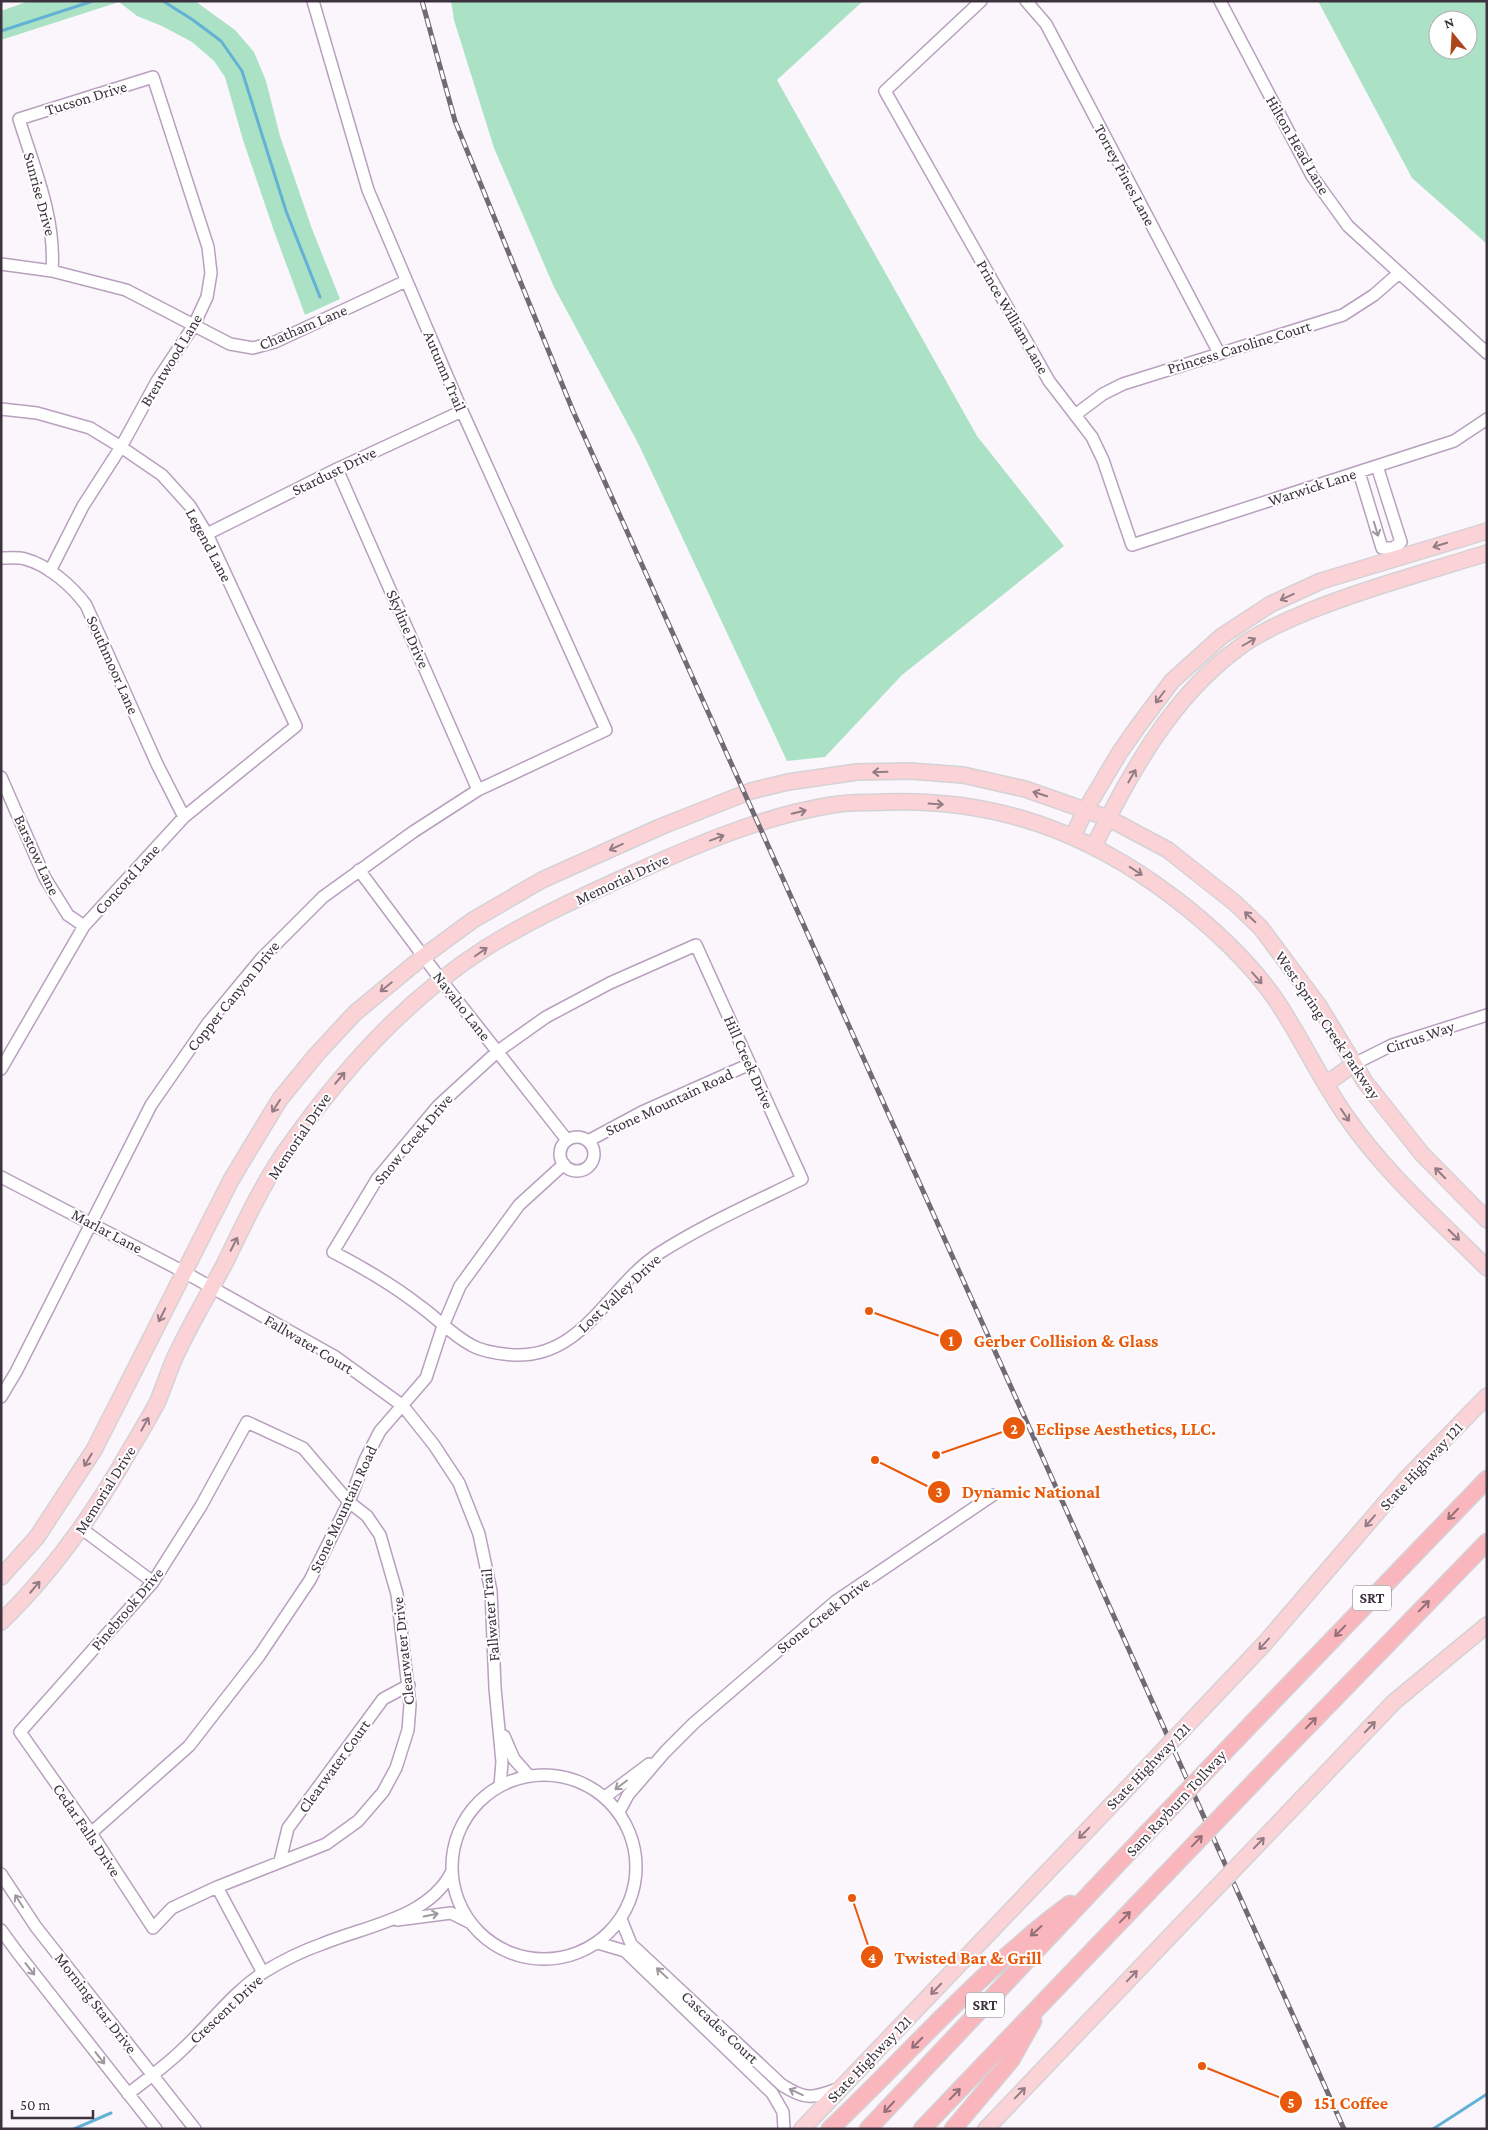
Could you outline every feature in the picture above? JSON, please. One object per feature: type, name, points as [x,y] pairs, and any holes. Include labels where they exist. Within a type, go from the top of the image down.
[{"type":"highway","name":"Sam Rayburn Tollway","points":[[868,2129],[1256,1718],[1487,1479]]},
{"type":"highway","name":"SRT","points":[[922,2129],[1277,1758],[1487,1542]]},
{"type":"highway","points":[[830,2129],[962,1999],[1031,1935],[1102,1881]]},
{"type":"highway","points":[[952,2129],[1011,2060],[1043,2002]]},
{"type":"main road","points":[[1073,836],[1086,809],[1120,752],[1172,681],[1218,640],[1271,604],[1321,582],[1371,566],[1395,554],[1487,531]]},
{"type":"main road","points":[[1094,846],[1150,744],[1181,702],[1217,665],[1231,654],[1280,624],[1342,598],[1487,553]]},
{"type":"main road","points":[[1371,566],[1378,588]]},
{"type":"main road","points":[[1218,640],[1231,654]]},
{"type":"main road","name":"West Spring Creek Parkway","points":[[751,790],[788,782],[856,772],[910,771],[963,775],[1026,789],[1086,809],[1108,818],[1168,850],[1235,903],[1261,928],[1319,1006],[1365,1082],[1422,1154],[1487,1220]]},
{"type":"main road","name":"Memorial Drive","points":[[1,1577],[37,1537],[94,1450],[231,1180],[280,1099],[316,1055],[355,1013],[424,956],[473,920],[542,880],[660,826],[751,790]]},
{"type":"main road","name":"West Spring Creek Parkway","points":[[764,820],[835,804],[903,802],[972,806],[1024,818],[1073,836],[1136,871],[1174,898],[1223,939],[1274,997],[1346,1117],[1396,1179],[1487,1268]]},
{"type":"main road","name":"Memorial Drive","points":[[1,1622],[21,1603],[82,1529],[156,1403],[175,1358],[280,1160],[340,1077],[384,1030],[441,980],[488,947],[558,908],[671,856],[764,820]]},
{"type":"main road","points":[[1326,1084],[1354,1064]]},
{"type":"main road","name":"State Highway 121","points":[[802,2129],[1265,1643],[1405,1480],[1487,1396]]},
{"type":"main road","points":[[986,2129],[1394,1702],[1487,1625]]},
{"type":"street","name":"Autumn Trail","points":[[314,1],[368,190],[462,410],[606,730]]},
{"type":"street","name":"Prince William Lane","points":[[981,1],[885,91],[1049,381],[1092,438],[1103,460],[1132,545]]},
{"type":"street","name":"Torrey Pines Lane","points":[[1026,1],[1046,24],[1219,353]]},
{"type":"street","name":"Hilton Head Lane","points":[[1220,1],[1312,176],[1348,226],[1487,353]]},
{"type":"street","name":"Tucson Drive","points":[[19,119],[154,77]]},
{"type":"street","name":"Brentwood Lane","points":[[50,571],[83,506],[194,325],[207,297],[211,273],[208,247],[154,77]]},
{"type":"street","name":"Sunrise Drive","points":[[19,119],[50,221],[53,251],[52,271]]},
{"type":"street","name":"Chatham Lane","points":[[1,264],[52,271],[126,290],[230,344],[253,348],[282,339],[406,281]]},
{"type":"street","name":"Princess Caroline Court","points":[[1075,415],[1103,394],[1124,384],[1343,315],[1374,295],[1399,273]]},
{"type":"street","name":"Legend Lane","points":[[1,409],[37,413],[90,428],[162,475],[190,506],[207,534],[296,726]]},
{"type":"street","name":"Stardust Drive","points":[[207,534],[337,469],[462,410]]},
{"type":"street","name":"Warwick Lane","points":[[1132,545],[1454,442],[1487,419]]},
{"type":"street","points":[[1359,472],[1382,548],[1395,554],[1401,542],[1377,466]]},
{"type":"street","name":"Skyline Drive","points":[[337,469],[478,790]]},
{"type":"street","name":"Southmoor Lane","points":[[1,558],[24,558],[50,571],[78,593],[86,605],[156,764],[184,816]]},
{"type":"street","name":"Concord Lane","points":[[1,1069],[84,926],[184,816],[296,726]]},
{"type":"street","name":"Copper Canyon Drive","points":[[1,1397],[16,1372],[152,1106],[208,1023],[234,990],[291,928],[324,897],[359,870],[478,790],[606,730]]},
{"type":"street","name":"Barstow Lane","points":[[1,776],[46,878],[68,915],[84,926]]},
{"type":"street","name":"Navaho Lane","points":[[359,870],[441,980],[567,1140]]},
{"type":"street","name":"Snow Creek Drive","points":[[333,1252],[377,1179],[438,1106],[498,1051],[554,1013],[610,983],[696,945]]},
{"type":"street","name":"Hill Creek Drive","points":[[696,945],[802,1179]]},
{"type":"street","name":"Cirrus Way","points":[[1354,1064],[1392,1045],[1487,1015]]},
{"type":"street","name":"Stone Mountain Road","points":[[588,1141],[642,1112],[750,1064]]},
{"type":"street","name":"Stone Mountain Road","points":[[91,1833],[189,1746],[253,1664],[310,1580],[349,1502],[365,1460],[380,1431],[426,1378],[443,1326],[460,1286],[519,1205],[564,1164],[575,1170],[587,1167],[592,1161],[594,1152],[588,1141],[578,1137],[567,1140]]},
{"type":"street","points":[[564,1164],[561,1160],[560,1149],[567,1140]]},
{"type":"street","name":"Marlar Lane","points":[[1,1177],[212,1287]]},
{"type":"street","name":"Lost Valley Drive","points":[[333,1252],[377,1275],[471,1346],[499,1354],[530,1356],[562,1344],[586,1326],[622,1287],[655,1256],[692,1233],[802,1179]]},
{"type":"street","name":"Fallwater Court","points":[[212,1287],[334,1356],[403,1406]]},
{"type":"street","name":"Fallwater Trail","points":[[403,1406],[434,1445],[459,1484],[479,1534],[491,1591],[495,1688],[502,1762],[500,1786]]},
{"type":"street","name":"Clearwater Drive","points":[[153,1928],[172,1908],[217,1887],[326,1844],[358,1821],[383,1792],[396,1768],[408,1730],[410,1705],[397,1594],[380,1535],[367,1516],[349,1502],[303,1448],[247,1422]]},
{"type":"street","name":"Pinebrook Drive","points":[[20,1732],[153,1582],[201,1506],[247,1422]]},
{"type":"street","name":"Stone Creek Drive","points":[[619,1812],[628,1796],[665,1752],[724,1696],[836,1601],[993,1494]]},
{"type":"street","points":[[82,1529],[153,1582]]},
{"type":"street","name":"Clearwater Court","points":[[280,1861],[288,1828],[383,1699],[408,1684]]},
{"type":"street","name":"Fallwater Trail","points":[[500,1728],[514,1759],[529,1776]]},
{"type":"street","name":"Cedar Falls Drive","points":[[20,1732],[91,1833],[153,1928]]},
{"type":"street","name":"Stone Creek Drive","points":[[605,1797],[665,1752]]},
{"type":"street","points":[[557,1775],[577,1780],[605,1797],[619,1812],[633,1839],[637,1860],[635,1887],[631,1901],[611,1932],[598,1943],[572,1956],[543,1960],[515,1955],[489,1942],[469,1922],[456,1896],[451,1873],[453,1848],[461,1826],[475,1806],[500,1786],[515,1779],[529,1776],[557,1775]]},
{"type":"street","name":"Crescent Drive","points":[[128,2094],[185,2048],[212,2018],[263,1973],[321,1944],[390,1920],[438,1893],[451,1873]]},
{"type":"street","name":"Morning Star Drive","points":[[1,1874],[36,1927],[195,2129]]},
{"type":"street","points":[[217,1887],[263,1973]]},
{"type":"street","name":"Crescent Drive","points":[[390,1920],[451,1913],[469,1922]]},
{"type":"street","name":"Cascades Court","points":[[621,1919],[631,1944],[782,2085],[799,2096],[820,2096],[842,2087]]},
{"type":"street","name":"Morning Star Drive","points":[[1,1930],[16,1952],[156,2129]]},
{"type":"street","name":"Cascades Court","points":[[598,1943],[625,1950],[772,2093],[783,2112],[784,2129]]},
{"type":"street","points":[[998,2129],[1002,2112]]},
{"type":"green space","points":[[29,1],[195,1],[235,30],[254,52],[266,81],[280,136],[312,229],[340,299],[305,315],[243,140],[225,77],[214,61],[192,42],[162,26],[137,16],[119,2],[1,40],[1,11]]},
{"type":"green space","points":[[451,1],[863,1],[777,80],[977,436],[1064,546],[902,675],[825,757],[787,761],[639,445],[554,287],[494,148],[454,20]]},
{"type":"green space","points":[[1318,1],[1487,1],[1487,244],[1412,178]]},
{"type":"waterway","points":[[1,31],[93,1]]},
{"type":"waterway","points":[[163,1],[221,41],[242,71],[286,211],[320,297]]},
{"type":"waterway","points":[[1433,2129],[1487,2094]]},
{"type":"waterway","points":[[74,2129],[111,2113]]},
{"type":"railway","points":[[422,1],[455,121],[573,411],[1344,2129]]},
{"type":"place","name":"Gerber Collision & Glass","points":[[869,1311]]},
{"type":"place","name":"Eclipse Aesthetics, LLC.","points":[[936,1455]]},
{"type":"place","name":"Dynamic National","points":[[875,1460]]},
{"type":"place","name":"Twisted Bar & Grill","points":[[852,1898]]},
{"type":"place","name":"151 Coffee","points":[[1202,2066]]}]
